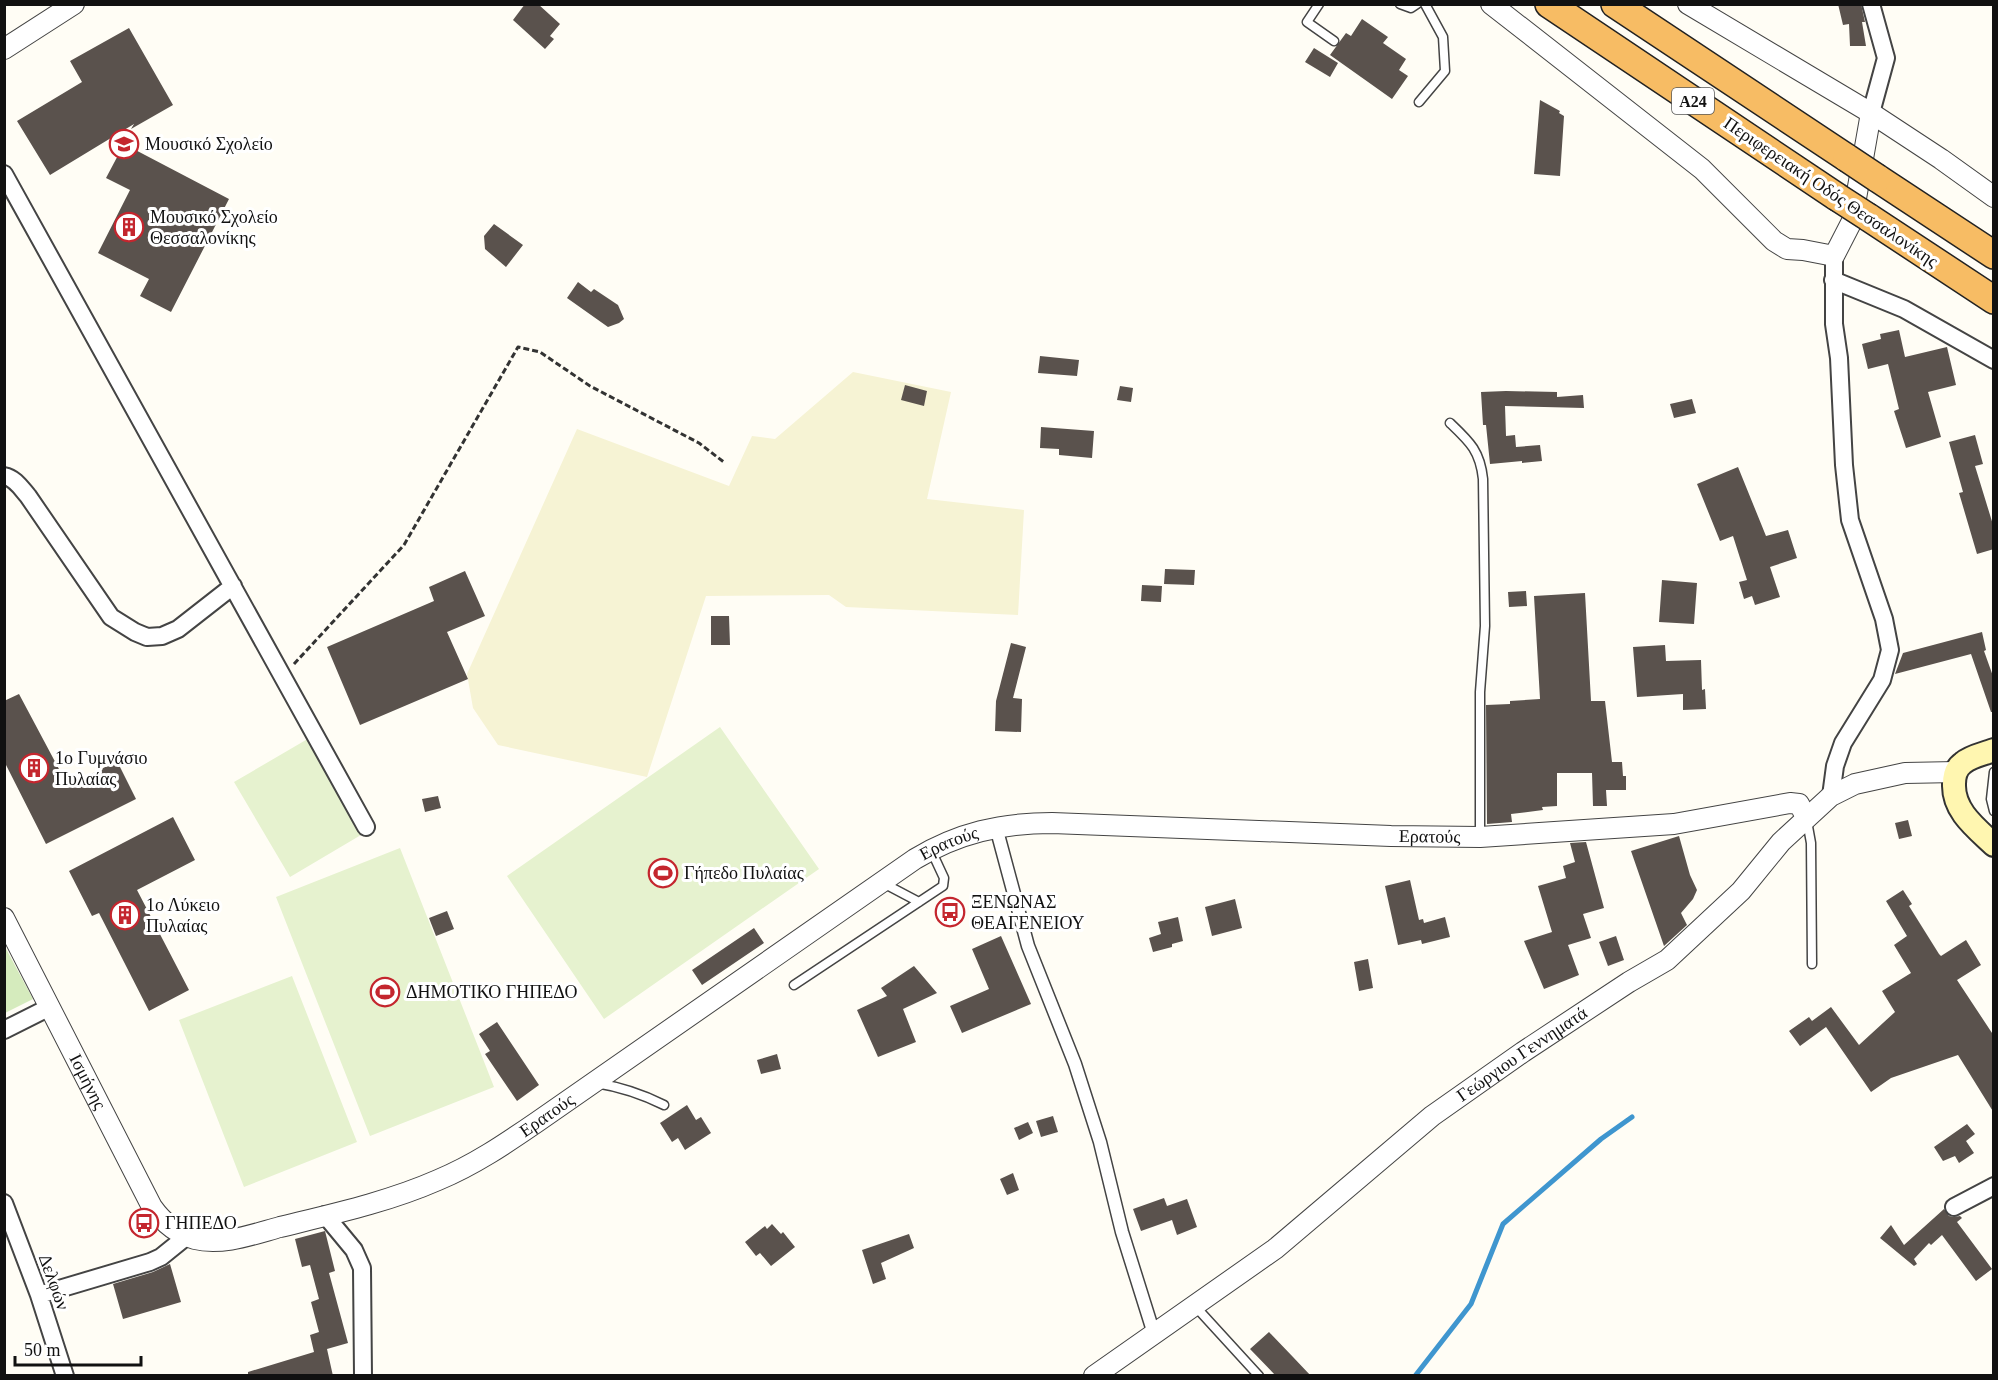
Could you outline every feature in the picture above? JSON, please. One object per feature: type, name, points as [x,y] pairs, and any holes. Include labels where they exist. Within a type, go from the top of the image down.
[{"type":"highway","name":"Περιφερειακή Οδός Θεσσαλονίκης","points":[[1549,4],[1994,300]]},
{"type":"highway","name":"Περιφερειακή Οδός Θεσσαλονίκης","points":[[1616,4],[1994,255]]},
{"type":"main road","points":[[1993,750],[1966,760],[1956,772],[1954,787],[1958,806],[1972,824],[1994,845]]},
{"type":"street","points":[[4,49],[74,4]]},
{"type":"street","points":[[1491,4],[1702,169],[1774,241],[1787,249],[1834,256]]},
{"type":"street","points":[[1688,4],[1871,113],[1941,159],[1994,198]]},
{"type":"street","points":[[1831,796],[1835,766],[1844,743],[1882,680],[1890,650],[1884,619],[1850,520],[1844,465],[1839,358],[1834,324],[1834,256],[1851,221],[1871,113],[1886,58],[1871,4]]},
{"type":"street","points":[[4,174],[366,827]]},
{"type":"street","points":[[1833,280],[1904,309],[1994,360]]},
{"type":"street","points":[[4,476],[10,477],[28,496],[111,616],[121,625],[135,632],[147,637],[162,636],[178,629],[233,586]]},
{"type":"street","name":"Γεώργιου Γεννηματά","points":[[1106,1372],[1154,1334],[1275,1249],[1432,1116],[1523,1052],[1629,982],[1667,960],[1741,891],[1780,842],[1831,796],[1856,784],[1905,773],[1956,772]]},
{"type":"street","name":"Ερατούς","points":[[187,1236],[206,1241],[229,1239],[372,1204],[408,1192],[459,1170],[494,1151],[930,849],[957,837],[996,827],[1052,823],[1391,836],[1480,837],[1674,824],[1790,803],[1799,804],[1806,817]]},
{"type":"street","points":[[996,827],[1028,946],[1075,1064],[1096,1131],[1122,1232],[1154,1334]]},
{"type":"street","name":"Ισμήνης","points":[[4,918],[152,1207],[166,1223],[187,1236]]},
{"type":"street","points":[[4,1030],[50,1007]]},
{"type":"street","points":[[1954,1207],[1994,1186]]},
{"type":"street","name":"Δελφών","points":[[4,1203],[39,1295],[65,1376]]},
{"type":"street","points":[[325,1215],[354,1250],[362,1268],[363,1376]]},
{"type":"street","points":[[39,1295],[150,1262],[161,1257],[187,1236]]},
{"type":"lane","points":[[1319,4],[1307,22],[1334,41]]},
{"type":"lane","points":[[1400,4],[1411,8],[1417,4]]},
{"type":"lane","points":[[1419,102],[1445,71],[1443,37],[1425,4]]},
{"type":"lane","points":[[1450,423],[1477,452],[1483,479],[1485,626],[1480,692],[1480,837]]},
{"type":"lane","points":[[1993,750],[1994,771],[1990,799],[1994,811]]},
{"type":"lane","points":[[1806,817],[1811,843],[1812,964]]},
{"type":"lane","points":[[794,985],[945,884],[942,872],[930,849]]},
{"type":"lane","points":[[881,882],[919,902]]},
{"type":"lane","points":[[593,1083],[621,1087],[664,1105]]},
{"type":"lane","points":[[1195,1306],[1259,1376]]},
{"type":"path","points":[[283,677],[404,545],[518,347],[540,352],[590,386],[699,443],[725,463]]},
{"type":"shaded area","points":[[853,372],[951,392],[927,499],[1024,510],[1018,615],[846,607],[829,595],[706,596],[647,777],[498,745],[473,708],[467,674],[577,429],[729,486],[752,436],[775,439]]},
{"type":"green space","name":"Γήπεδο Πυλαίας","points":[[720,727],[819,869],[604,1019],[507,876]]},
{"type":"green space","points":[[311,737],[366,832],[290,877],[234,782]]},
{"type":"green space","name":"ΔΗΜΟΤΙΚΟ ΓΗΠΕΔΟ","points":[[400,848],[494,1087],[370,1136],[276,897]]},
{"type":"green space","points":[[4,945],[33,999],[5,1013],[4,1013]]},
{"type":"green space","points":[[292,976],[357,1142],[244,1187],[179,1020]]},
{"type":"building","points":[[525,4],[538,4],[560,24],[550,36],[554,39],[545,49],[513,20]]},
{"type":"building","points":[[1838,4],[1861,4],[1865,22],[1862,22],[1866,46],[1850,46],[1849,24],[1843,25]]},
{"type":"building","points":[[1362,19],[1388,37],[1383,43],[1406,59],[1399,70],[1408,76],[1392,99],[1330,55],[1346,33],[1351,36]]},
{"type":"building","points":[[129,28],[173,105],[131,129],[134,124],[50,175],[17,121],[82,82],[70,61]]},
{"type":"building","points":[[1314,48],[1338,63],[1330,77],[1305,62]]},
{"type":"building","points":[[1540,100],[1560,111],[1559,113],[1564,116],[1560,176],[1534,174]]},
{"type":"building","name":"Μουσικό Σχολείο Θεσσαλονίκης","points":[[124,144],[229,199],[171,312],[140,296],[149,279],[98,253],[130,190],[106,178]]},
{"type":"building","points":[[494,224],[523,245],[506,267],[485,249],[484,236]]},
{"type":"building","points":[[578,282],[591,292],[594,289],[618,305],[624,319],[608,327],[567,298]]},
{"type":"building","points":[[1899,330],[1905,357],[1947,347],[1956,385],[1928,392],[1941,437],[1906,448],[1894,411],[1899,409],[1888,364],[1868,369],[1862,344],[1881,339],[1880,334]]},
{"type":"building","points":[[1040,356],[1079,360],[1077,376],[1038,373]]},
{"type":"building","points":[[905,385],[927,391],[924,406],[901,400]]},
{"type":"building","points":[[1120,386],[1133,388],[1131,402],[1117,400]]},
{"type":"building","points":[[1481,392],[1557,392],[1557,397],[1583,395],[1584,408],[1505,406],[1506,436],[1515,435],[1516,447],[1540,445],[1542,461],[1490,464],[1486,425],[1483,425]]},
{"type":"building","points":[[1692,399],[1696,413],[1674,418],[1670,404]]},
{"type":"building","points":[[1041,427],[1094,431],[1092,458],[1059,455],[1059,449],[1040,448]]},
{"type":"building","points":[[1975,435],[1983,464],[1975,466],[1994,528],[1994,549],[1977,554],[1959,493],[1963,492],[1949,442]]},
{"type":"building","points":[[1738,467],[1766,536],[1788,530],[1797,558],[1770,567],[1780,597],[1755,605],[1752,596],[1744,599],[1739,582],[1747,580],[1733,536],[1720,541],[1697,484]]},
{"type":"building","points":[[1165,569],[1195,570],[1194,585],[1164,584]]},
{"type":"building","points":[[465,571],[485,616],[447,632],[468,679],[360,725],[327,647],[434,601],[429,587]]},
{"type":"building","points":[[1662,580],[1697,583],[1694,624],[1659,622]]},
{"type":"building","points":[[1142,585],[1162,586],[1161,602],[1141,601]]},
{"type":"building","points":[[1526,591],[1527,606],[1509,607],[1508,592]]},
{"type":"building","points":[[1585,593],[1591,701],[1605,701],[1612,762],[1622,762],[1623,776],[1626,776],[1626,790],[1606,790],[1607,806],[1593,806],[1592,773],[1557,773],[1557,806],[1511,814],[1512,822],[1487,824],[1486,705],[1540,699],[1534,596]]},
{"type":"building","points":[[711,616],[729,616],[730,645],[711,645]]},
{"type":"building","points":[[1982,632],[1986,650],[1984,651],[1994,679],[1994,712],[1991,712],[1971,654],[1895,674],[1903,653]]},
{"type":"building","points":[[1011,643],[1026,647],[1013,698],[1022,699],[1021,732],[995,731],[996,701]]},
{"type":"building","points":[[1665,645],[1666,661],[1701,660],[1702,690],[1705,689],[1706,709],[1683,710],[1683,694],[1637,697],[1633,647]]},
{"type":"building","name":"1ο Γυμνάσιο Πυλαίας","points":[[19,694],[68,786],[117,761],[136,799],[46,844],[4,761],[4,701]]},
{"type":"building","points":[[438,796],[441,808],[425,812],[422,799]]},
{"type":"building","name":"1ο Λύκειο Πυλαίας","points":[[173,817],[195,860],[137,890],[189,990],[149,1011],[99,913],[92,916],[69,871]]},
{"type":"building","points":[[1908,820],[1912,836],[1899,839],[1895,823]]},
{"type":"building","points":[[1679,836],[1690,875],[1697,890],[1693,899],[1681,913],[1687,925],[1664,946],[1631,851]]},
{"type":"building","points":[[1586,842],[1604,908],[1583,914],[1591,938],[1568,945],[1579,975],[1544,989],[1524,941],[1552,932],[1538,886],[1566,878],[1563,866],[1575,862],[1570,843]]},
{"type":"building","points":[[1410,880],[1419,920],[1423,919],[1424,923],[1445,917],[1450,937],[1422,944],[1421,940],[1398,945],[1385,886]]},
{"type":"building","points":[[1903,890],[1912,904],[1909,906],[1941,956],[1966,940],[1981,965],[1957,980],[1994,1036],[1994,1113],[1958,1055],[1891,1078],[1871,1092],[1826,1027],[1800,1046],[1789,1031],[1809,1017],[1812,1021],[1831,1007],[1859,1045],[1895,1012],[1882,991],[1911,973],[1894,945],[1907,936],[1886,901]]},
{"type":"building","points":[[1235,899],[1242,928],[1212,936],[1205,907]]},
{"type":"building","points":[[447,911],[454,929],[436,936],[429,918]]},
{"type":"building","points":[[1178,917],[1183,941],[1172,944],[1172,947],[1153,952],[1149,938],[1161,934],[1158,922]]},
{"type":"building","points":[[754,928],[764,943],[702,985],[692,970]]},
{"type":"building","points":[[1001,936],[1031,1004],[962,1033],[950,1006],[989,989],[972,949]]},
{"type":"building","points":[[1616,936],[1624,960],[1608,966],[1599,942]]},
{"type":"building","points":[[1368,959],[1373,988],[1359,991],[1354,962]]},
{"type":"building","points":[[914,966],[937,993],[903,1009],[916,1042],[878,1057],[857,1010],[887,996],[881,988]]},
{"type":"building","points":[[497,1022],[539,1085],[517,1101],[485,1054],[490,1051],[479,1034]]},
{"type":"building","points":[[777,1054],[781,1069],[761,1074],[757,1060]]},
{"type":"building","points":[[687,1105],[696,1120],[701,1117],[711,1133],[685,1150],[678,1138],[672,1142],[660,1123]]},
{"type":"building","points":[[1053,1116],[1058,1132],[1041,1137],[1036,1121]]},
{"type":"building","points":[[1028,1122],[1033,1133],[1019,1140],[1014,1128]]},
{"type":"building","points":[[1967,1124],[1975,1134],[1966,1141],[1974,1153],[1959,1163],[1955,1156],[1943,1161],[1934,1147]]},
{"type":"building","points":[[1013,1173],[1019,1190],[1007,1195],[1000,1179]]},
{"type":"building","points":[[1164,1198],[1167,1206],[1187,1199],[1197,1227],[1177,1235],[1172,1220],[1141,1231],[1133,1209]]},
{"type":"building","points":[[1944,1209],[1949,1216],[1962,1218],[1957,1222],[1992,1269],[1976,1281],[1942,1235],[1931,1245],[1929,1243],[1914,1259],[1917,1264],[1914,1266],[1880,1238],[1891,1225],[1904,1245]]},
{"type":"building","points":[[772,1224],[781,1234],[783,1232],[795,1247],[771,1266],[760,1253],[756,1256],[745,1242],[765,1226],[767,1229]]},
{"type":"building","points":[[325,1231],[335,1271],[329,1273],[348,1343],[327,1349],[333,1376],[248,1376],[248,1372],[314,1352],[310,1335],[319,1332],[311,1302],[319,1299],[310,1265],[302,1267],[295,1239]]},
{"type":"building","points":[[909,1234],[914,1248],[881,1263],[886,1279],[873,1284],[862,1250]]},
{"type":"building","points":[[170,1264],[181,1302],[123,1319],[113,1284],[153,1272]]},
{"type":"building","points":[[1269,1332],[1311,1376],[1276,1376],[1250,1349]]},
{"type":"waterway","points":[[1415,1376],[1471,1304],[1503,1224],[1601,1139],[1632,1117]]},
{"type":"place","name":"Μουσικό Σχολείο","points":[[124,144]]},
{"type":"place","name":"Μουσικό Σχολείο Θεσσαλονίκης","points":[[129,227]]},
{"type":"place","name":"1ο Γυμνάσιο Πυλαίας","points":[[34,768]]},
{"type":"place","name":"Γήπεδο Πυλαίας","points":[[663,873]]},
{"type":"place","name":"ΞΕΝΩΝΑΣ ΘΕΑΓΕΝΕΙΟΥ","points":[[950,912]]},
{"type":"place","name":"1ο Λύκειο Πυλαίας","points":[[125,915]]},
{"type":"place","name":"ΔΗΜΟΤΙΚΟ ΓΗΠΕΔΟ","points":[[385,992]]},
{"type":"place","name":"ΓΗΠΕΔΟ","points":[[144,1223]]}]
